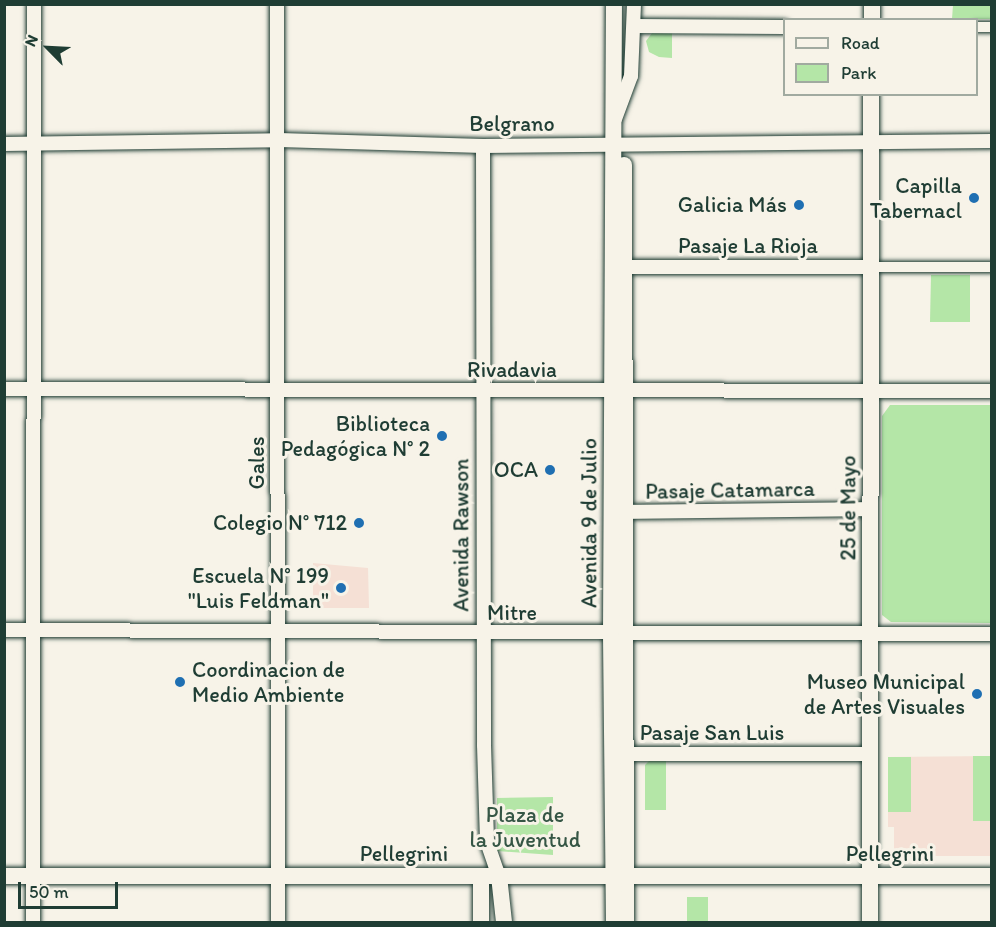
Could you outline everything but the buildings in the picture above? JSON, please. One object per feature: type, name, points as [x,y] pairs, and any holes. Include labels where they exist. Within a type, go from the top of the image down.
[{"type":"street","points":[[33,922],[34,4]]},
{"type":"street","name":"Gales","points":[[277,4],[279,140],[278,922]]},
{"type":"street","name":"Avenida 9 de Julio","points":[[614,4],[613,124],[619,143],[624,267],[618,390],[625,512],[618,633],[626,754],[620,876],[614,922]]},
{"type":"street","points":[[622,4],[634,16],[783,27]]},
{"type":"street","name":"Avenida 9 de Julio","points":[[613,124],[631,76],[634,16]]},
{"type":"street","name":"25 de Mayo","points":[[870,922],[872,96]]},
{"type":"street","name":"Belgrano","points":[[4,144],[279,140],[483,146],[871,140],[992,141]]},
{"type":"street","name":"Avenida 9 de Julio","points":[[619,143],[620,876],[626,922]]},
{"type":"street","name":"Avenida Rawson","points":[[483,146],[483,634],[487,842],[499,876],[504,922]]},
{"type":"street","name":"Pasaje La Rioja","points":[[624,267],[871,267]]},
{"type":"street","points":[[871,267],[992,267]]},
{"type":"street","name":"Rivadavia","points":[[4,389],[992,391]]},
{"type":"street","name":"Pasaje Catamarca","points":[[625,512],[870,509]]},
{"type":"street","name":"Mitre","points":[[4,630],[278,634],[992,634]]},
{"type":"street","name":"Pasaje San Luis","points":[[626,754],[870,754]]},
{"type":"street","name":"Pellegrini","points":[[4,876],[992,876]]},
{"type":"street","points":[[480,922],[481,877]]},
{"type":"shaded area","name":"Escuela N° 199 \"Luis Feldman\"","points":[[313,563],[368,568],[369,608],[313,608]]},
{"type":"shaded area","points":[[991,756],[991,856],[894,856],[894,827],[888,827],[888,757]]},
{"type":"green space","points":[[953,5],[991,5],[991,19],[952,18]]},
{"type":"green space","points":[[652,33],[672,33],[672,58],[659,57],[649,52],[646,41]]},
{"type":"green space","points":[[931,275],[970,275],[970,322],[930,322]]},
{"type":"green space","points":[[890,405],[991,405],[991,623],[891,622],[882,615],[882,416]]},
{"type":"green space","points":[[973,756],[991,756],[991,821],[973,821]]},
{"type":"green space","points":[[888,757],[911,757],[911,812],[888,812]]},
{"type":"green space","points":[[650,760],[666,760],[666,810],[645,810],[645,765]]},
{"type":"green space","name":"Plaza de la Juventud","points":[[553,797],[553,855],[497,851],[497,798]]},
{"type":"green space","points":[[687,897],[708,897],[708,922],[687,922]]},
{"type":"place","name":"Capilla Tabernacl","points":[[974,198]]},
{"type":"place","name":"Galicia Más","points":[[799,205]]},
{"type":"place","name":"Biblioteca Pedagógica N° 2","points":[[442,436]]},
{"type":"place","name":"OCA","points":[[550,470]]},
{"type":"place","name":"Colegio N° 712","points":[[359,523]]},
{"type":"place","name":"Escuela N° 199 \"Luis Feldman\"","points":[[341,588]]},
{"type":"place","name":"Coordinacion de Medio Ambiente","points":[[180,682]]},
{"type":"place","name":"Museo Municipal de Artes Visuales","points":[[977,694]]}]
